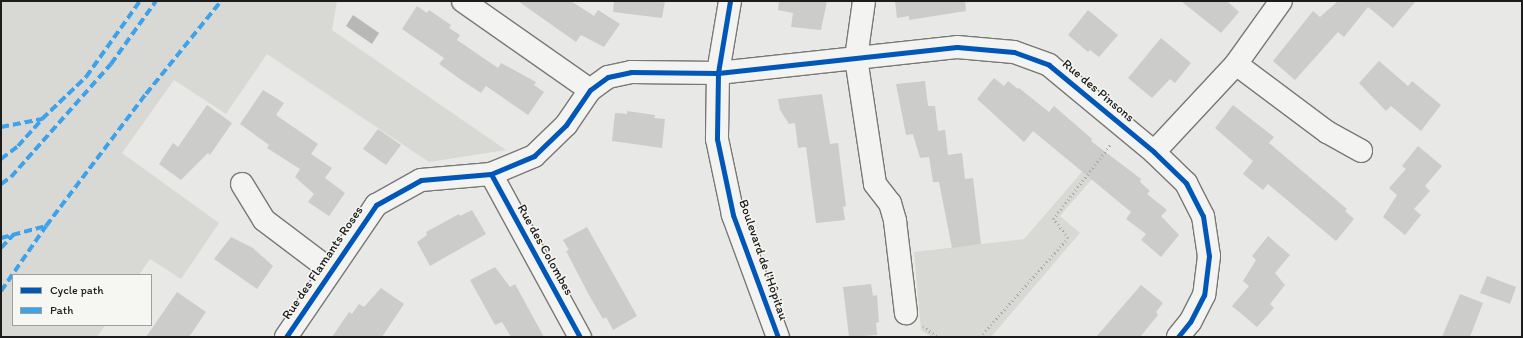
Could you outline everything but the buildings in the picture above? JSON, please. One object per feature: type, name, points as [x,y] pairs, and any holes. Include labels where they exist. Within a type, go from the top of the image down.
[{"type":"street","points":[[463,1],[590,90]]},
{"type":"street","name":"Boulevard de l'Hôpitau","points":[[730,1],[718,73],[717,140],[733,215],[778,337]]},
{"type":"street","points":[[864,1],[856,58],[875,184],[890,203],[895,221],[906,313]]},
{"type":"street","points":[[1154,152],[1236,64],[1279,2]]},
{"type":"street","name":"Rue des Pinsons","points":[[718,73],[957,47],[1014,52],[1049,65],[1154,152],[1186,183],[1203,216],[1209,256],[1204,295],[1190,322],[1178,337]]},
{"type":"street","points":[[1236,64],[1327,132],[1361,151]]},
{"type":"street","name":"Rue des Flamants Roses","points":[[286,337],[330,270],[376,205],[421,180],[490,174],[534,156],[566,125],[590,90],[608,77],[631,72],[718,73]]},
{"type":"street","name":"Rue des Colombes","points":[[490,174],[580,337]]},
{"type":"street","name":"Rue des Flamants Roses","points":[[242,184],[264,220],[330,270]]},
{"type":"path","points":[[980,337],[1068,238],[1053,219],[1124,127]]},
{"type":"shaded area","points":[[1,1],[337,1],[332,30],[506,150],[429,162],[267,54],[226,114],[174,80],[122,153],[219,223],[181,279],[150,259],[140,274],[12,274],[12,326],[104,326],[97,337],[1,337]]},
{"type":"shaded area","points":[[353,15],[379,33],[372,44],[346,26]]},
{"type":"shaded area","points":[[1101,150],[1092,179],[1060,216],[1080,233],[991,337],[931,337],[921,330],[914,252],[1024,239]]},
{"type":"marked path","points":[[1,127],[42,119],[86,77],[140,1]]},
{"type":"marked path","points":[[1,184],[11,177],[111,64],[156,1]]},
{"type":"marked path","points":[[13,274],[46,226],[146,94],[221,1]]},
{"type":"marked path","points":[[1,159],[18,146],[42,119]]},
{"type":"marked path","points":[[1,238],[46,226]]},
{"type":"marked path","points":[[1,248],[13,235]]},
{"type":"marked path","points":[[1,291],[12,275]]},
{"type":"cycle path","points":[[730,1],[718,73],[717,139],[733,215],[778,337]]},
{"type":"cycle path","points":[[286,337],[376,205],[421,180],[491,174],[534,156],[566,125],[590,90],[608,77],[631,72],[718,73],[957,47],[1014,52],[1049,65],[1154,152],[1186,183],[1203,216],[1209,256],[1204,295],[1190,322],[1178,337]]},
{"type":"cycle path","points":[[491,174],[580,337]]}]
